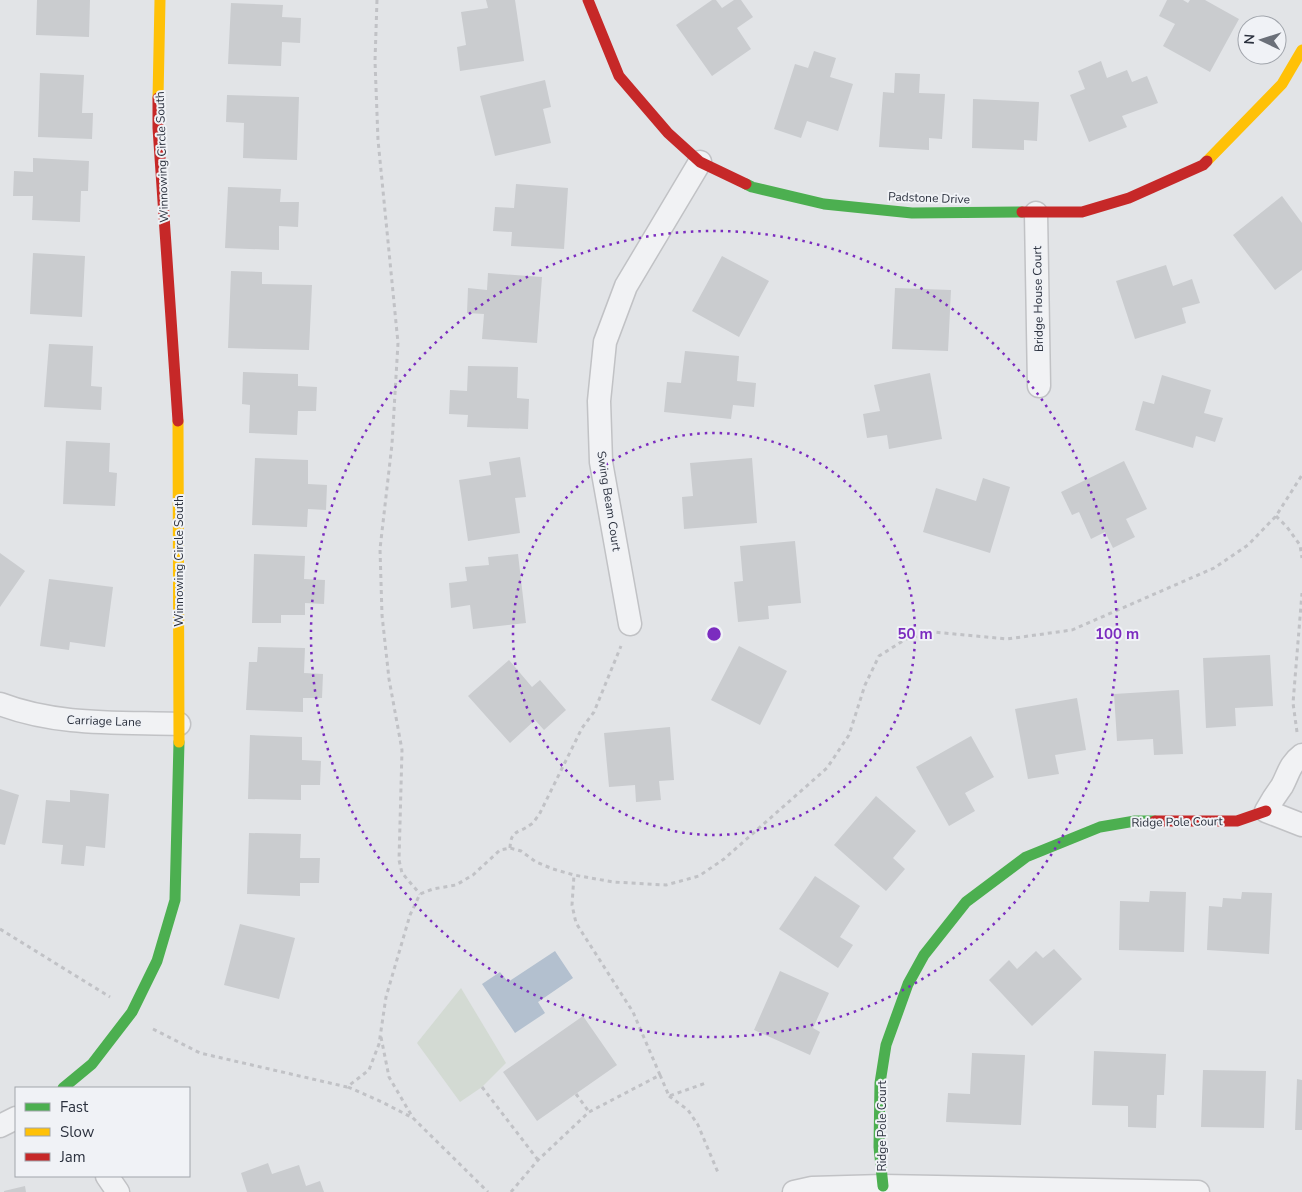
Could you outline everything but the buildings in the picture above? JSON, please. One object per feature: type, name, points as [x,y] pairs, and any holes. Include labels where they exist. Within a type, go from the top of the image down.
[{"type":"street","name":"Winnowing Circle South","points":[[64,1087],[92,1064],[132,1012],[157,961],[175,900],[179,724],[179,438],[158,128],[160,0]]},
{"type":"street","name":"Padstone Drive","points":[[588,0],[619,76],[668,133],[700,162],[752,187],[824,204],[912,213],[1082,212],[1129,198],[1203,166],[1282,84],[1302,50]]},
{"type":"street","name":"Swing Beam Court","points":[[630,624],[601,462],[598,401],[605,342],[626,286],[700,162]]},
{"type":"street","name":"Bridge House Court","points":[[1036,213],[1039,386]]},
{"type":"street","name":"Carriage Lane","points":[[0,704],[16,710],[65,721],[179,724]]},
{"type":"street","points":[[1301,746],[1286,773],[1283,783],[1266,811],[1302,825]]},
{"type":"street","name":"Ridge Pole Court","points":[[883,1186],[879,1147],[880,1082],[886,1046],[908,984],[924,955],[966,902],[1026,857],[1100,827],[1135,821],[1237,821],[1266,811]]},
{"type":"street","points":[[108,1177],[118,1192]]},
{"type":"street","points":[[794,1192],[812,1188],[883,1186],[1198,1192]]},
{"type":"path","points":[[377,0],[375,61],[378,140],[398,343],[392,444],[380,549],[382,615],[402,750],[399,860],[402,873],[420,894]]},
{"type":"path","points":[[347,1087],[369,1070],[379,1044],[386,997],[410,915],[420,894],[433,888],[456,884],[473,875],[500,850],[510,848],[520,850],[536,862],[574,875],[613,882],[666,885],[699,876],[724,859],[827,768],[849,735],[865,685],[879,656],[906,639],[933,632],[1007,639],[1072,630],[1214,568],[1248,546],[1276,516],[1302,475]]},
{"type":"path","points":[[1276,516],[1287,527],[1300,546],[1302,558]]},
{"type":"path","points":[[1301,746],[1295,724],[1293,703],[1302,593]]},
{"type":"path","points":[[510,848],[511,838],[516,831],[530,825],[539,815],[582,728],[594,712],[630,624]]},
{"type":"path","points":[[574,875],[572,905],[576,923],[633,1012],[669,1096],[688,1110],[698,1125],[719,1174]]},
{"type":"path","points":[[0,929],[104,993],[158,1033],[200,1053],[347,1087],[413,1118]]},
{"type":"path","points":[[380,1031],[389,1077],[413,1118],[488,1192]]},
{"type":"path","points":[[511,1192],[538,1160],[589,1112],[660,1075]]},
{"type":"path","points":[[669,1096],[706,1083]]},
{"type":"path","points":[[482,1087],[538,1160]]},
{"type":"path","points":[[576,1094],[589,1112]]},
{"type":"shaded area","points":[[461,988],[506,1063],[482,1087],[460,1102],[417,1043]]},
{"type":"water","points":[[555,951],[573,978],[538,1002],[545,1013],[515,1033],[482,984],[500,972],[508,982]]},
{"type":"traffic: fast","points":[[746,184],[824,204],[912,213],[1022,212]]},
{"type":"traffic: fast","points":[[64,1087],[92,1064],[132,1012],[157,961],[175,900],[179,742]]},
{"type":"traffic: fast","points":[[883,1186],[879,1147],[880,1083],[886,1045],[908,984],[924,955],[966,902],[1026,857],[1100,827],[1135,821],[1155,821]]},
{"type":"traffic: slow","points":[[158,98],[160,0]]},
{"type":"traffic: slow","points":[[1207,161],[1282,84],[1302,50]]},
{"type":"traffic: slow","points":[[178,421],[179,742]]},
{"type":"traffic: jam","points":[[588,0],[619,76],[668,133],[700,162],[746,184]]},
{"type":"traffic: jam","points":[[158,98],[158,128],[178,421]]},
{"type":"traffic: jam","points":[[1022,212],[1082,212],[1129,198],[1203,165],[1207,161]]},
{"type":"traffic: jam","points":[[1155,821],[1237,821],[1266,811]]}]
